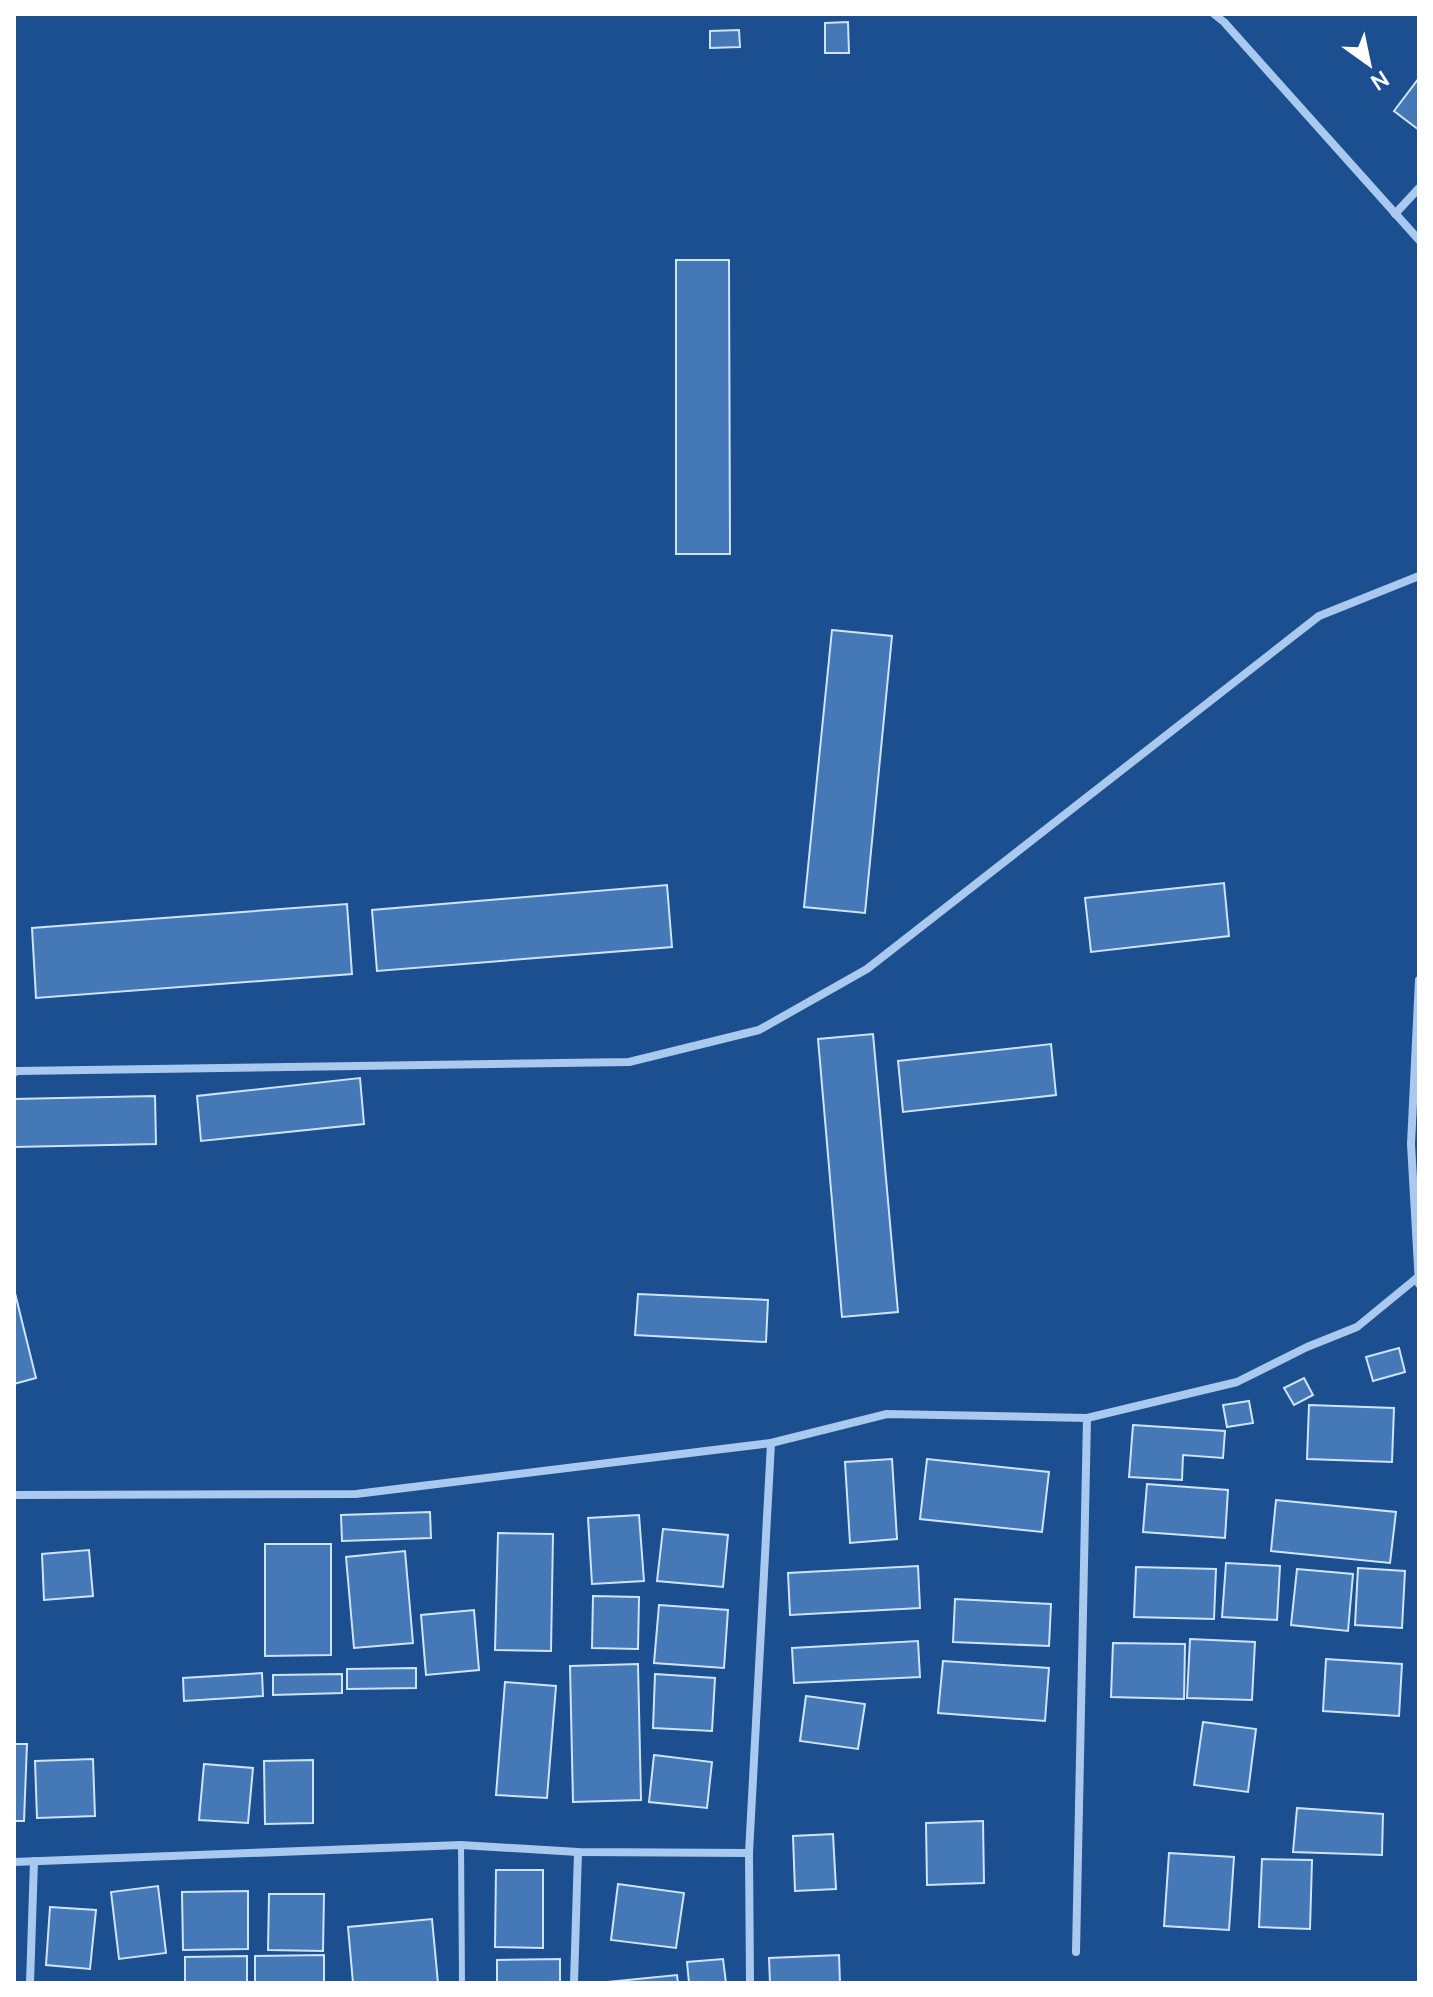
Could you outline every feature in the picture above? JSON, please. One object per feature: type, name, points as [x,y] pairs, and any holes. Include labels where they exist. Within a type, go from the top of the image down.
[{"type":"street","points":[[1214,14],[1226,18],[1419,240]]},
{"type":"street","points":[[1395,214],[1419,188]]},
{"type":"street","points":[[14,1073],[629,1062],[759,1030],[867,969],[1319,616],[1419,576]]},
{"type":"street","points":[[14,1495],[356,1494],[771,1443],[887,1414],[1087,1418],[1237,1382],[1307,1347],[1357,1327],[1418,1280],[1411,1144],[1419,980]]},
{"type":"street","points":[[1076,1952],[1087,1418]]},
{"type":"street","points":[[750,1983],[749,1853],[771,1443]]},
{"type":"street","points":[[14,1862],[461,1845],[578,1852],[749,1853]]},
{"type":"street","points":[[574,1983],[578,1852]]},
{"type":"street","points":[[30,1983],[34,1861]]},
{"type":"lane","points":[[461,1845],[462,1983]]},
{"type":"building","points":[[848,22],[849,53],[825,53],[825,23]]},
{"type":"building","points":[[739,30],[740,47],[710,48],[710,31]]},
{"type":"building","points":[[1419,78],[1419,130],[1394,111]]},
{"type":"building","points":[[676,260],[729,260],[730,554],[676,554]]},
{"type":"building","points":[[832,630],[892,636],[865,913],[804,907]]},
{"type":"building","points":[[1224,883],[1229,936],[1091,952],[1085,898]]},
{"type":"building","points":[[667,885],[672,947],[377,971],[372,910]]},
{"type":"building","points":[[347,904],[352,974],[36,998],[32,928]]},
{"type":"building","points":[[873,1034],[898,1312],[842,1317],[818,1039]]},
{"type":"building","points":[[1051,1044],[1056,1095],[903,1112],[898,1061]]},
{"type":"building","points":[[360,1078],[364,1124],[201,1141],[197,1096]]},
{"type":"building","points":[[155,1096],[156,1144],[14,1147],[14,1099]]},
{"type":"building","points":[[14,1289],[36,1378],[14,1384]]},
{"type":"building","points":[[638,1294],[768,1300],[766,1342],[635,1335]]},
{"type":"building","points":[[1399,1348],[1405,1372],[1373,1381],[1366,1357]]},
{"type":"building","points":[[1304,1378],[1313,1395],[1294,1405],[1284,1388]]},
{"type":"building","points":[[1249,1401],[1253,1423],[1227,1427],[1223,1405]]},
{"type":"building","points":[[1309,1405],[1394,1408],[1392,1462],[1307,1459]]},
{"type":"building","points":[[1133,1425],[1225,1431],[1223,1458],[1183,1455],[1182,1480],[1129,1477]]},
{"type":"building","points":[[892,1459],[897,1539],[850,1543],[845,1462]]},
{"type":"building","points":[[927,1459],[1049,1472],[1042,1532],[920,1519]]},
{"type":"building","points":[[1147,1484],[1228,1490],[1225,1538],[1143,1532]]},
{"type":"building","points":[[1276,1500],[1396,1512],[1390,1563],[1271,1551]]},
{"type":"building","points":[[430,1512],[431,1538],[342,1541],[341,1515]]},
{"type":"building","points":[[639,1515],[644,1581],[592,1584],[588,1518]]},
{"type":"building","points":[[663,1529],[728,1535],[723,1587],[657,1581]]},
{"type":"building","points":[[498,1533],[553,1534],[551,1651],[495,1650]]},
{"type":"building","points":[[265,1544],[331,1544],[331,1655],[265,1656]]},
{"type":"building","points":[[89,1550],[93,1596],[44,1600],[42,1554]]},
{"type":"building","points":[[405,1551],[413,1643],[354,1648],[346,1557]]},
{"type":"building","points":[[1226,1563],[1280,1566],[1277,1620],[1222,1617]]},
{"type":"building","points":[[918,1566],[920,1608],[790,1615],[788,1573]]},
{"type":"building","points":[[1136,1567],[1216,1569],[1214,1619],[1134,1617]]},
{"type":"building","points":[[1358,1568],[1405,1571],[1402,1628],[1355,1625]]},
{"type":"building","points":[[1297,1569],[1353,1574],[1348,1631],[1291,1625]]},
{"type":"building","points":[[593,1596],[639,1597],[638,1649],[592,1648]]},
{"type":"building","points":[[955,1599],[1051,1604],[1049,1646],[953,1642]]},
{"type":"building","points":[[659,1605],[728,1610],[724,1668],[654,1663]]},
{"type":"building","points":[[474,1610],[479,1670],[426,1675],[421,1615]]},
{"type":"building","points":[[1190,1639],[1255,1642],[1252,1700],[1187,1698]]},
{"type":"building","points":[[918,1641],[920,1677],[794,1683],[792,1648]]},
{"type":"building","points":[[1113,1643],[1185,1644],[1184,1699],[1111,1697]]},
{"type":"building","points":[[1326,1659],[1402,1664],[1399,1716],[1323,1711]]},
{"type":"building","points":[[943,1661],[1049,1668],[1045,1721],[938,1713]]},
{"type":"building","points":[[638,1664],[641,1800],[573,1802],[570,1666]]},
{"type":"building","points":[[416,1668],[416,1688],[347,1689],[347,1669]]},
{"type":"building","points":[[262,1673],[263,1696],[184,1701],[183,1678]]},
{"type":"building","points":[[342,1674],[342,1693],[273,1695],[273,1675]]},
{"type":"building","points":[[655,1674],[715,1678],[712,1731],[653,1728]]},
{"type":"building","points":[[505,1682],[556,1686],[547,1798],[496,1795]]},
{"type":"building","points":[[806,1696],[865,1704],[858,1749],[800,1741]]},
{"type":"building","points":[[1203,1722],[1256,1729],[1248,1792],[1194,1785]]},
{"type":"building","points":[[14,1744],[27,1744],[24,1821],[14,1821]]},
{"type":"building","points":[[654,1755],[712,1762],[707,1808],[649,1802]]},
{"type":"building","points":[[93,1759],[95,1816],[37,1818],[35,1761]]},
{"type":"building","points":[[313,1760],[313,1823],[265,1824],[264,1761]]},
{"type":"building","points":[[204,1764],[253,1768],[248,1823],[199,1820]]},
{"type":"building","points":[[1297,1808],[1383,1814],[1382,1855],[1293,1852]]},
{"type":"building","points":[[983,1821],[984,1883],[927,1885],[926,1823]]},
{"type":"building","points":[[833,1834],[836,1889],[795,1891],[793,1836]]},
{"type":"building","points":[[1169,1853],[1234,1857],[1229,1930],[1164,1926]]},
{"type":"building","points":[[1262,1859],[1312,1860],[1310,1929],[1259,1927]]},
{"type":"building","points":[[496,1870],[543,1870],[543,1948],[495,1947]]},
{"type":"building","points":[[618,1884],[684,1893],[676,1948],[611,1940]]},
{"type":"building","points":[[158,1886],[166,1953],[119,1959],[111,1892]]},
{"type":"building","points":[[248,1891],[248,1949],[183,1950],[182,1892]]},
{"type":"building","points":[[269,1894],[324,1894],[323,1951],[268,1950]]},
{"type":"building","points":[[50,1907],[96,1910],[90,1969],[46,1965]]},
{"type":"building","points":[[432,1919],[438,1983],[353,1983],[348,1927]]},
{"type":"building","points":[[324,1955],[324,1983],[255,1983],[255,1956]]},
{"type":"building","points":[[839,1955],[840,1983],[770,1983],[769,1958]]},
{"type":"building","points":[[247,1956],[247,1983],[185,1983],[185,1957]]},
{"type":"building","points":[[560,1959],[560,1983],[497,1983],[497,1960]]},
{"type":"building","points":[[723,1959],[726,1983],[689,1983],[687,1962]]},
{"type":"building","points":[[677,1975],[678,1983],[608,1983],[608,1982]]}]
